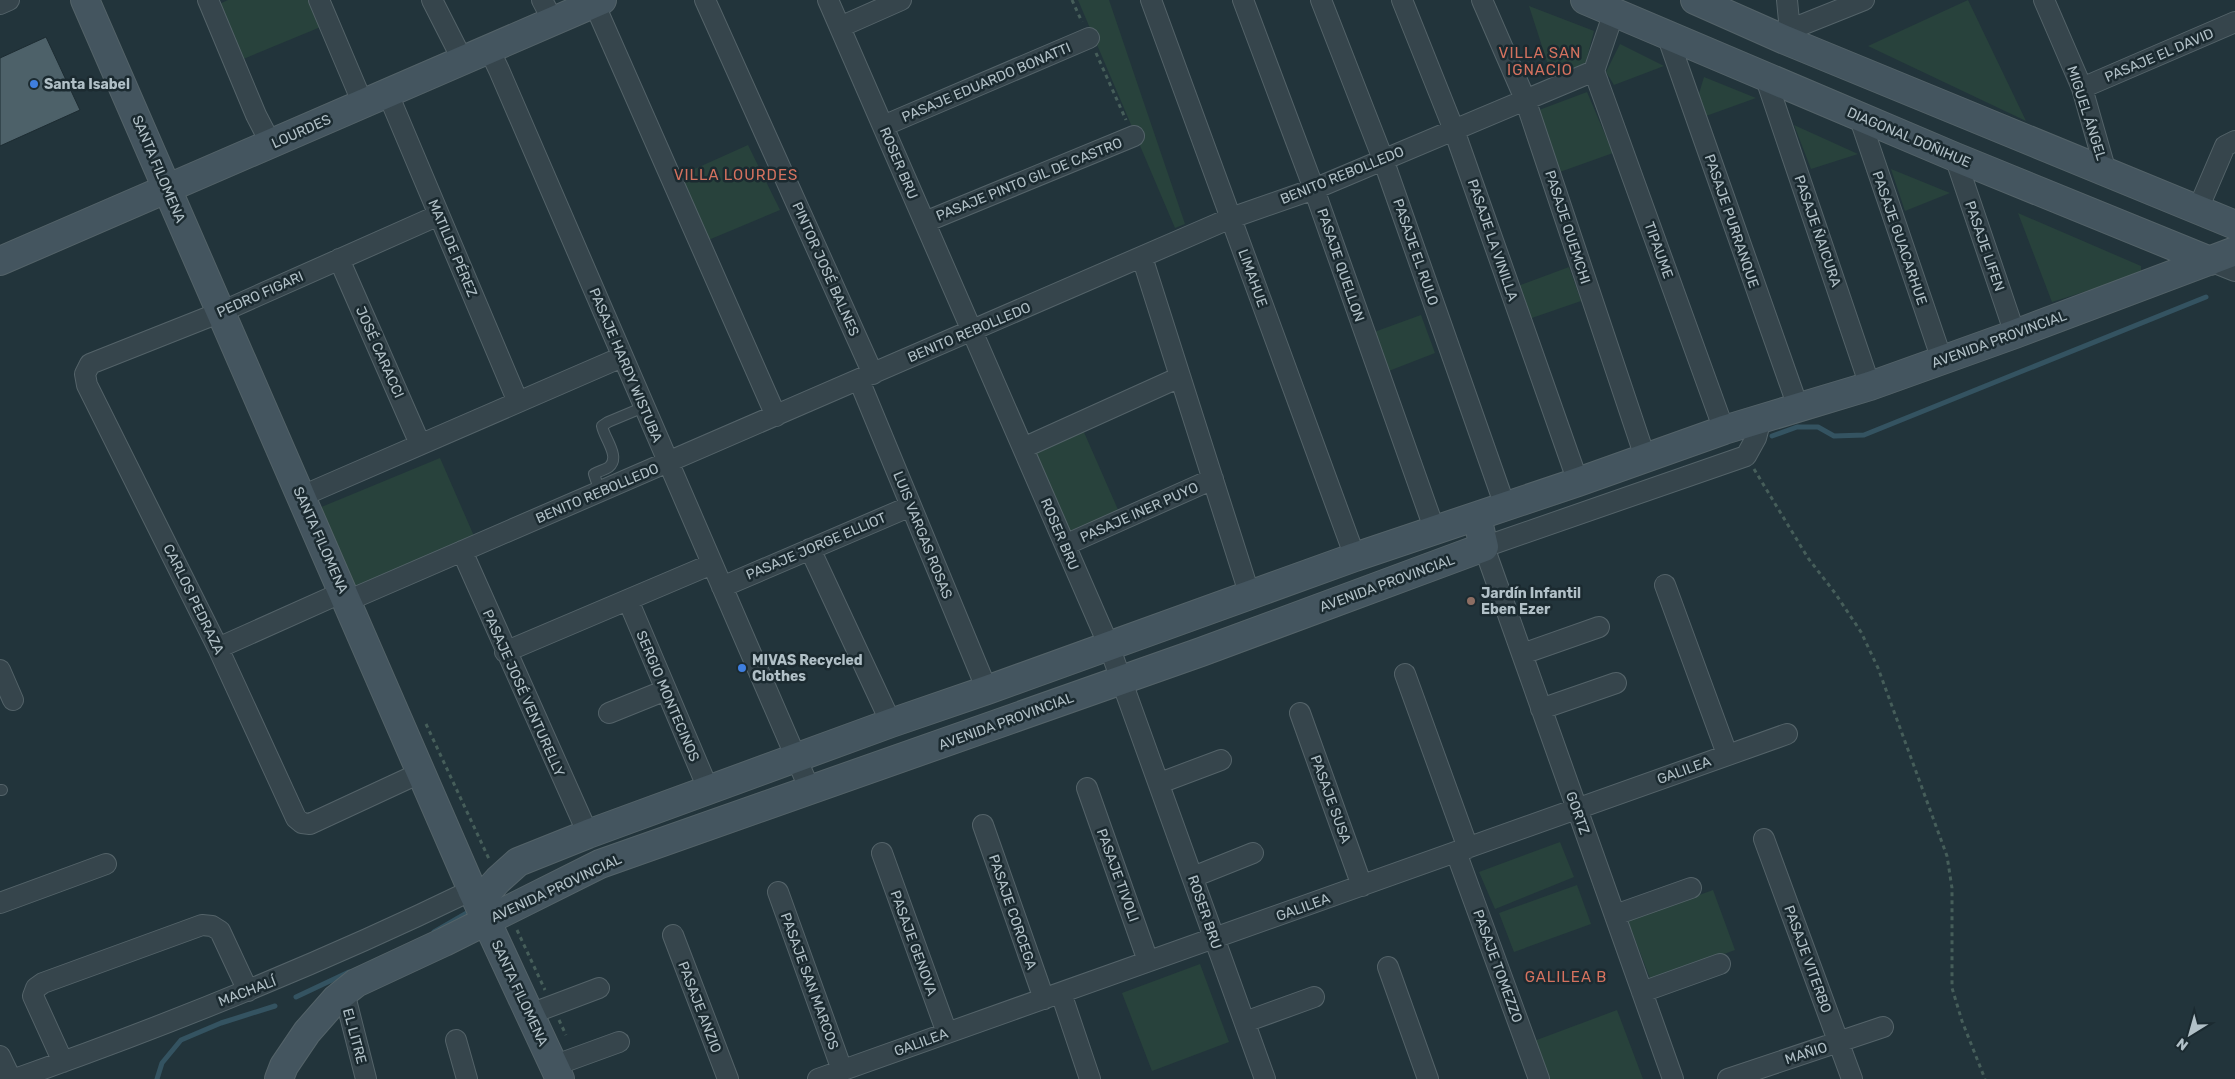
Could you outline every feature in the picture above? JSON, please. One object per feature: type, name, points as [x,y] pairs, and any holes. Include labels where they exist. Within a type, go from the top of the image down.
[{"type":"street","points":[[0,4],[9,0]]},
{"type":"street","name":"SANTA FILOMENA","points":[[85,0],[479,904],[556,1072]]},
{"type":"street","points":[[208,0],[256,115],[271,144]]},
{"type":"street","name":"MATILDE PÉREZ","points":[[319,0],[439,215],[518,402]]},
{"type":"street","points":[[432,0],[463,61]]},
{"type":"street","name":"PINTOR JOSÉ BALNES","points":[[705,0],[866,377]]},
{"type":"street","name":"ROSER BRU","points":[[828,0],[1123,680],[1265,1079]]},
{"type":"street","points":[[840,27],[901,0]]},
{"type":"street","name":"LIMAHUE","points":[[1151,0],[1355,557]]},
{"type":"street","name":"PASAJE QUELLON","points":[[1243,0],[1314,189],[1435,531]]},
{"type":"street","name":"PASAJE EL RULO","points":[[1321,0],[1383,159],[1504,506]]},
{"type":"street","name":"PASAJE LA VINILLA","points":[[1402,0],[1454,130],[1578,482]]},
{"type":"street","name":"PASAJE QUEMCHI","points":[[1482,0],[1525,99],[1645,457]]},
{"type":"street","name":"DIAGONAL DOÑIHUE","points":[[1585,0],[1955,157],[2160,240],[2223,256],[2235,271]]},
{"type":"street","points":[[1787,0],[1787,35]]},
{"type":"street","points":[[1787,35],[1864,0]]},
{"type":"street","name":"MIGUEL ÁNGEL","points":[[2044,0],[2082,88],[2106,172]]},
{"type":"street","points":[[598,2],[776,416]]},
{"type":"street","name":"LOURDES","points":[[0,261],[463,61],[489,49],[548,11],[598,2]]},
{"type":"street","points":[[1699,49],[1706,4],[1787,35],[2106,172],[2198,208],[2235,225]]},
{"type":"street","points":[[1594,71],[1614,12]]},
{"type":"street","name":"PASAJE EL DAVID","points":[[2082,88],[2235,22]]},
{"type":"street","name":"PASAJE PURRANQUE","points":[[1667,34],[1798,407]]},
{"type":"street","name":"PASAJE EDUARDO BONATTI","points":[[883,126],[1089,38]]},
{"type":"street","name":"PASAJE HARDY WISTUBA","points":[[489,49],[810,790]]},
{"type":"street","name":"BENITO REBOLLEDO","points":[[218,648],[345,596],[462,552],[1231,218],[1314,189],[1594,71]]},
{"type":"street","name":"TIPAUME","points":[[1594,71],[1724,430]]},
{"type":"street","name":"PASAJE ÑAICURA","points":[[1765,76],[1870,386]]},
{"type":"street","name":"PASAJE GUACARHUE","points":[[1859,116],[1942,360]]},
{"type":"street","name":"PASAJE PINTO GIL DE CASTRO","points":[[925,222],[1134,136]]},
{"type":"street","points":[[2198,208],[2225,146],[2235,141]]},
{"type":"street","name":"PASAJE LIFEN","points":[[1955,157],[2015,334]]},
{"type":"street","points":[[2160,280],[2169,258],[2160,240],[2177,222],[2177,208],[2171,197]]},
{"type":"street","name":"PEDRO FIGARI","points":[[85,374],[90,364],[221,312],[439,215]]},
{"type":"street","name":"AVENIDA PROVINCIAL","points":[[479,904],[498,880],[518,862],[588,834],[1355,557],[1477,517],[1724,430],[1870,386],[2223,256]]},
{"type":"street","points":[[1142,257],[1250,596]]},
{"type":"street","name":"JOSÉ CARACCI","points":[[339,259],[420,444]]},
{"type":"street","points":[[302,496],[622,357]]},
{"type":"street","name":"CARLOS PEDRAZA","points":[[85,374],[92,394],[218,648],[296,818],[302,823],[310,824],[422,772]]},
{"type":"street","name":"LUIS VARGAS ROSAS","points":[[866,377],[911,506],[986,690]]},
{"type":"street","points":[[1023,448],[1180,377]]},
{"type":"street","points":[[1746,456],[1756,438],[1761,419]]},
{"type":"street","name":"AVENIDA PROVINCIAL","points":[[284,1075],[307,1032],[344,992],[479,904],[600,864],[1123,680],[1484,547],[1746,456]]},
{"type":"street","name":"PASAJE INER PUYO","points":[[1065,545],[1213,479]]},
{"type":"street","name":"PASAJE JORGE ELLIOT","points":[[722,587],[911,506]]},
{"type":"street","points":[[1477,517],[1484,547]]},
{"type":"street","name":"GORTZ","points":[[1484,547],[1673,1079]]},
{"type":"street","points":[[810,549],[891,723]]},
{"type":"street","name":"PASAJE JOSÉ VENTURELLY","points":[[462,552],[505,652],[588,834]]},
{"type":"street","points":[[505,652],[712,564]]},
{"type":"street","points":[[1666,585],[1727,754]]},
{"type":"street","name":"SERGIO MONTECINOS","points":[[628,600],[709,791]]},
{"type":"street","points":[[1522,654],[1599,627]]},
{"type":"street","points":[[0,670],[13,700]]},
{"type":"street","name":"PASAJE TOMEZZO","points":[[1405,674],[1539,1079]]},
{"type":"street","points":[[1541,709],[1616,683]]},
{"type":"street","points":[[609,713],[666,690]]},
{"type":"street","name":"PASAJE SUSA","points":[[1300,713],[1362,886]]},
{"type":"street","name":"GALILEA","points":[[818,1079],[1787,734]]},
{"type":"street","points":[[1160,783],[1221,760]]},
{"type":"street","name":"PASAJE TIVOLI","points":[[1087,788],[1148,961]]},
{"type":"street","name":"PASAJE CORCEGA","points":[[983,825],[1052,996],[1090,1079]]},
{"type":"street","name":"PASAJE VITERBO","points":[[1764,839],[1852,1079]]},
{"type":"street","name":"PASAJE GENOVA","points":[[882,853],[946,1033]]},
{"type":"street","points":[[1193,877],[1253,853]]},
{"type":"street","points":[[0,903],[106,864]]},
{"type":"street","points":[[1615,915],[1691,888]]},
{"type":"street","name":"PASAJE SAN MARCOS","points":[[778,892],[842,1070]]},
{"type":"street","name":"MACHALÍ","points":[[15,1079],[248,991],[378,936],[479,904]]},
{"type":"street","points":[[63,1062],[34,996],[36,988],[43,983],[202,925],[212,926],[220,931],[248,991]]},
{"type":"street","name":"PASAJE ANZIO","points":[[673,934],[728,1079]]},
{"type":"street","points":[[1642,992],[1720,964]]},
{"type":"street","points":[[1388,967],[1428,1079]]},
{"type":"street","points":[[530,1014],[599,988]]},
{"type":"street","name":"EL LITRE","points":[[344,992],[366,1079]]},
{"type":"street","points":[[1245,1022],[1314,997]]},
{"type":"street","name":"MAÑIO","points":[[1728,1079],[1883,1028]]},
{"type":"street","points":[[456,1040],[467,1079]]},
{"type":"street","points":[[556,1072],[619,1042]]},
{"type":"street","points":[[0,1056],[11,1079]]},
{"type":"lane","points":[[600,492],[594,474],[608,468],[614,456],[602,426],[644,407]]},
{"type":"path","points":[[1072,0],[1134,136]]},
{"type":"path","points":[[1746,456],[1808,558],[1835,593],[1861,632],[1878,668],[1947,856],[1952,888],[1952,988],[1962,1021],[1985,1079]]},
{"type":"green space","points":[[228,0],[311,0],[323,26],[241,60],[215,6]]},
{"type":"green space","points":[[1078,0],[1109,0],[1185,224],[1175,228]]},
{"type":"green space","points":[[1968,0],[2026,121],[1868,46]]},
{"type":"green space","points":[[1529,6],[1594,31],[1584,69],[1552,77]]},
{"type":"green space","points":[[1620,44],[1664,66],[1614,85],[1606,72]]},
{"type":"green space","points":[[1704,77],[1756,98],[1706,116],[1698,97]]},
{"type":"green space","points":[[1587,92],[1613,153],[1557,173],[1531,113]]},
{"type":"green space","points":[[1794,125],[1858,154],[1811,169]]},
{"type":"green space","points":[[748,145],[780,210],[706,241],[679,176]]},
{"type":"green space","points":[[1891,169],[1950,193],[1905,211]]},
{"type":"green space","points":[[2018,213],[2141,266],[2141,274],[2052,302]]},
{"type":"green space","points":[[1569,267],[1581,301],[1526,320],[1515,287]]},
{"type":"green space","points":[[1421,315],[1435,353],[1381,374],[1366,335]]},
{"type":"green space","points":[[1083,430],[1119,512],[1071,535],[1032,451]]},
{"type":"green space","points":[[440,458],[474,536],[351,589],[319,508]]},
{"type":"green space","points":[[1560,842],[1574,877],[1495,909],[1479,872]]},
{"type":"green space","points":[[1577,885],[1591,924],[1514,952],[1499,913]]},
{"type":"green space","points":[[1713,890],[1735,950],[1651,981],[1628,921]]},
{"type":"green space","points":[[1200,964],[1229,1042],[1152,1071],[1122,993]]},
{"type":"green space","points":[[1617,1010],[1643,1079],[1548,1079],[1534,1041]]},
{"type":"building","name":"Santa Isabel","points":[[46,37],[80,110],[0,146],[0,58]]},
{"type":"waterway","points":[[1772,436],[1797,427],[1818,427],[1834,436],[1864,435],[2206,297]]},
{"type":"waterway","points":[[434,932],[472,910]]},
{"type":"waterway","points":[[296,997],[349,972]]},
{"type":"waterway","points":[[157,1079],[162,1063],[181,1040],[221,1023],[275,1006]]},
{"type":"place","name":"Santa Isabel","points":[[34,84]]},
{"type":"place","name":"Jardín Infantil Eben Ezer","points":[[1471,601]]},
{"type":"place","name":"MIVAS Recycled Clothes","points":[[742,668]]},
{"type":"district","name":"VILLA SAN IGNACIO","points":[[1540,62]]},
{"type":"district","name":"VILLA LOURDES","points":[[736,175]]},
{"type":"district","name":"GALILEA B","points":[[1566,977]]}]
